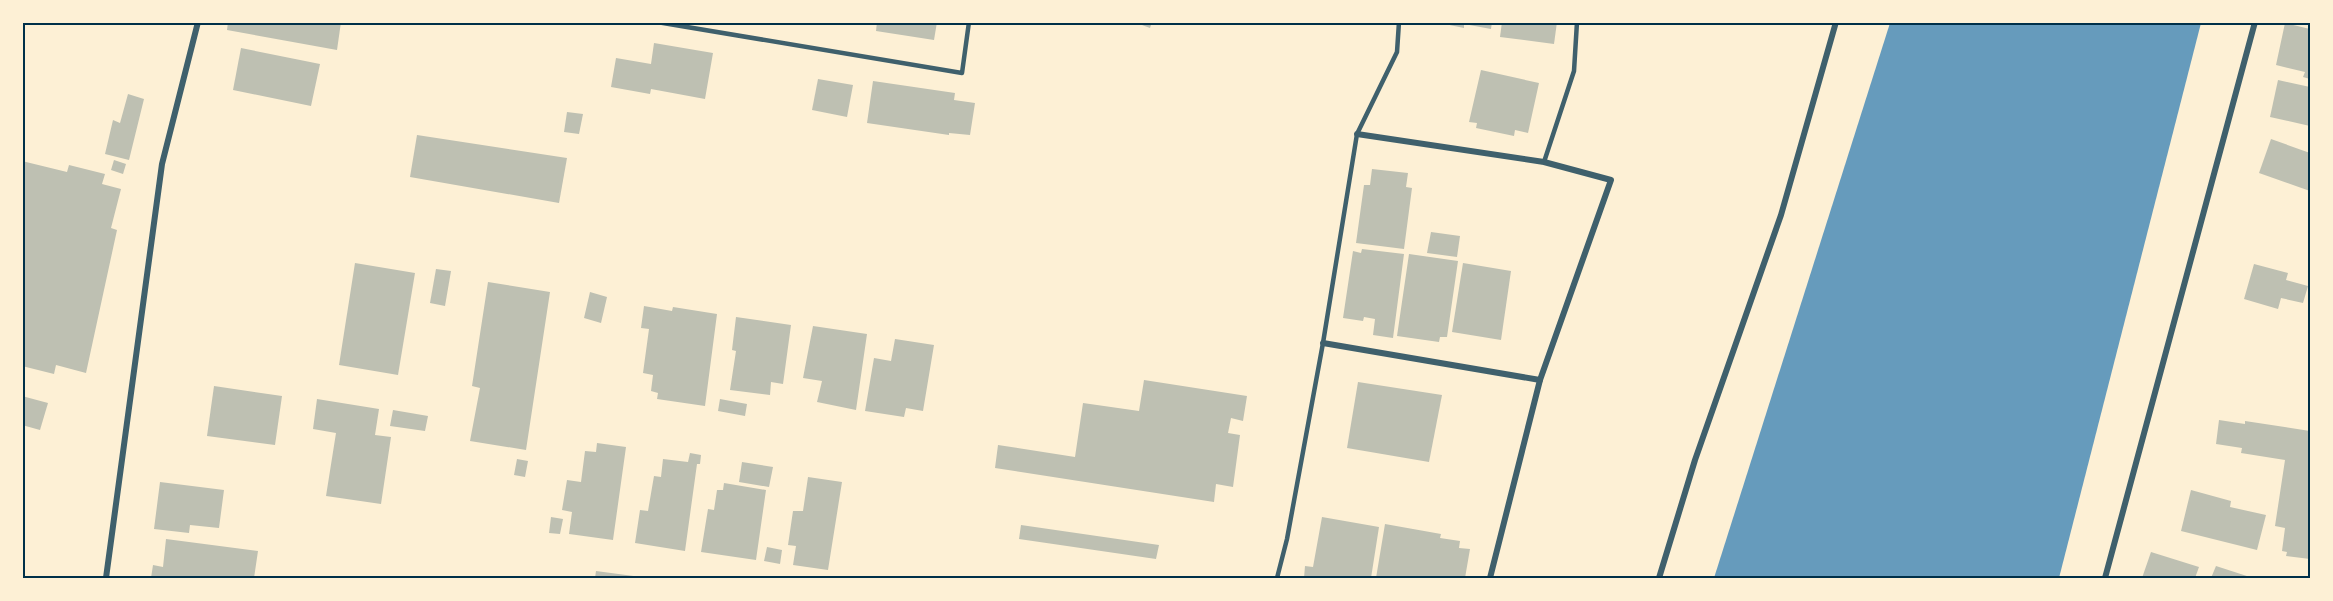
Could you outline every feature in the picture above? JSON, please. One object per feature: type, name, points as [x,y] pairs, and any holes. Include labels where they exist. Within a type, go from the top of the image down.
[{"type":"street","points":[[106,579],[162,164],[198,22]]},
{"type":"street","points":[[1659,579],[1695,460],[1781,215],[1836,22]]},
{"type":"street","points":[[2104,579],[2255,22]]},
{"type":"street","points":[[1357,134],[1544,162],[1611,180],[1540,380],[1490,579]]},
{"type":"street","points":[[1323,343],[1540,380]]},
{"type":"lane","points":[[657,22],[962,73],[969,22]]},
{"type":"lane","points":[[1277,579],[1287,539],[1323,343],[1357,134],[1397,52],[1399,22]]},
{"type":"lane","points":[[1544,162],[1574,71],[1577,22]]},
{"type":"water","points":[[1890,23],[2201,23],[2059,578],[1714,578]]},
{"type":"building","points":[[228,22],[341,22],[337,50],[227,30]]},
{"type":"building","points":[[877,22],[937,22],[934,40],[876,31]]},
{"type":"building","points":[[1134,22],[1152,22],[1150,28]]},
{"type":"building","points":[[1435,22],[1492,22],[1491,29],[1464,24],[1464,28]]},
{"type":"building","points":[[1502,22],[1557,22],[1554,44],[1500,37]]},
{"type":"building","points":[[2285,23],[2310,29],[2310,79],[2303,77],[2305,72],[2276,65]]},
{"type":"building","points":[[654,43],[713,53],[705,99],[651,89],[650,94],[611,87],[616,58],[651,64]]},
{"type":"building","points":[[241,48],[320,64],[311,106],[233,90]]},
{"type":"building","points":[[1481,70],[1539,83],[1528,133],[1515,130],[1514,136],[1476,128],[1477,123],[1469,122]]},
{"type":"building","points":[[818,79],[853,85],[847,117],[812,110]]},
{"type":"building","points":[[2278,80],[2310,87],[2310,126],[2270,117]]},
{"type":"building","points":[[873,81],[955,93],[954,100],[975,103],[970,135],[949,133],[949,135],[867,123]]},
{"type":"building","points":[[128,94],[144,99],[129,160],[105,154],[113,120],[120,123]]},
{"type":"building","points":[[567,112],[583,114],[579,134],[564,132]]},
{"type":"building","points":[[417,135],[567,158],[559,203],[410,177]]},
{"type":"building","points":[[2271,139],[2310,153],[2310,191],[2259,173]]},
{"type":"building","points":[[114,160],[126,164],[123,174],[111,170]]},
{"type":"building","points":[[22,161],[67,172],[69,165],[105,174],[102,184],[121,189],[111,228],[117,230],[86,373],[56,365],[54,374],[22,366]]},
{"type":"building","points":[[1372,169],[1408,173],[1406,187],[1412,188],[1404,249],[1356,243],[1364,185],[1370,185]]},
{"type":"building","points":[[1431,232],[1460,236],[1457,257],[1427,253]]},
{"type":"building","points":[[1362,249],[1404,254],[1393,338],[1373,335],[1375,319],[1364,317],[1363,321],[1343,318],[1353,251],[1361,253]]},
{"type":"building","points":[[1409,254],[1458,261],[1447,337],[1440,337],[1439,342],[1397,336]]},
{"type":"building","points":[[355,263],[415,273],[398,375],[339,365]]},
{"type":"building","points":[[1463,263],[1511,271],[1501,340],[1452,332]]},
{"type":"building","points":[[2254,264],[2288,273],[2286,280],[2308,286],[2303,303],[2281,298],[2278,309],[2244,299]]},
{"type":"building","points":[[436,269],[451,271],[445,306],[430,303]]},
{"type":"building","points":[[488,282],[550,292],[526,450],[470,441],[480,388],[472,386]]},
{"type":"building","points":[[590,292],[607,297],[601,323],[584,318]]},
{"type":"building","points":[[644,306],[672,311],[673,307],[717,314],[705,406],[657,399],[658,393],[651,391],[653,375],[643,373],[649,329],[641,328]]},
{"type":"building","points":[[736,317],[791,325],[783,384],[771,382],[770,395],[730,390],[736,351],[732,350]]},
{"type":"building","points":[[813,326],[867,334],[856,410],[817,402],[822,381],[803,378]]},
{"type":"building","points":[[895,339],[934,345],[923,411],[906,408],[904,417],[865,411],[874,358],[891,361]]},
{"type":"building","points":[[1144,380],[1247,396],[1243,421],[1231,418],[1228,433],[1240,435],[1233,487],[1216,484],[1214,502],[995,468],[998,445],[1075,457],[1083,403],[1139,411]]},
{"type":"building","points":[[1358,382],[1442,395],[1429,462],[1347,448]]},
{"type":"building","points":[[214,386],[282,396],[275,445],[207,436]]},
{"type":"building","points":[[22,396],[48,403],[40,430],[22,425]]},
{"type":"building","points":[[317,399],[379,409],[375,435],[391,437],[381,504],[326,496],[336,433],[313,429]]},
{"type":"building","points":[[720,399],[747,404],[745,416],[718,411]]},
{"type":"building","points":[[393,410],[428,416],[425,431],[390,426]]},
{"type":"building","points":[[2219,420],[2245,424],[2245,421],[2310,431],[2310,559],[2286,556],[2287,552],[2282,551],[2285,528],[2275,526],[2285,460],[2241,453],[2242,448],[2216,444]]},
{"type":"building","points":[[597,443],[626,447],[613,540],[569,534],[572,512],[562,510],[567,480],[581,482],[585,451],[596,452]]},
{"type":"building","points":[[690,453],[701,455],[700,464],[697,464],[685,551],[635,543],[640,510],[648,511],[654,476],[661,477],[663,459],[688,462]]},
{"type":"building","points":[[517,459],[528,461],[525,477],[514,475]]},
{"type":"building","points":[[742,462],[773,467],[769,487],[739,482]]},
{"type":"building","points":[[808,477],[842,482],[828,570],[793,565],[796,546],[788,545],[793,511],[803,511]]},
{"type":"building","points":[[160,482],[224,490],[219,528],[190,525],[189,533],[154,529]]},
{"type":"building","points":[[724,483],[766,490],[756,560],[701,552],[708,509],[714,510],[717,490],[723,490]]},
{"type":"building","points":[[2191,490],[2231,501],[2230,507],[2266,515],[2257,550],[2181,531]]},
{"type":"building","points":[[551,517],[563,519],[560,534],[549,533]]},
{"type":"building","points":[[1322,517],[1379,527],[1371,578],[1304,578],[1305,566],[1313,567]]},
{"type":"building","points":[[1385,524],[1441,534],[1440,538],[1460,541],[1459,548],[1470,549],[1465,578],[1376,578]]},
{"type":"building","points":[[1021,525],[1159,545],[1156,559],[1019,539]]},
{"type":"building","points":[[166,539],[258,551],[254,578],[151,578],[153,565],[163,567]]},
{"type":"building","points":[[767,547],[782,550],[780,564],[764,561]]},
{"type":"building","points":[[2151,552],[2199,567],[2195,578],[2142,578]]},
{"type":"building","points":[[2216,566],[2253,578],[2211,578]]},
{"type":"building","points":[[596,571],[641,577],[641,578],[595,578]]}]
